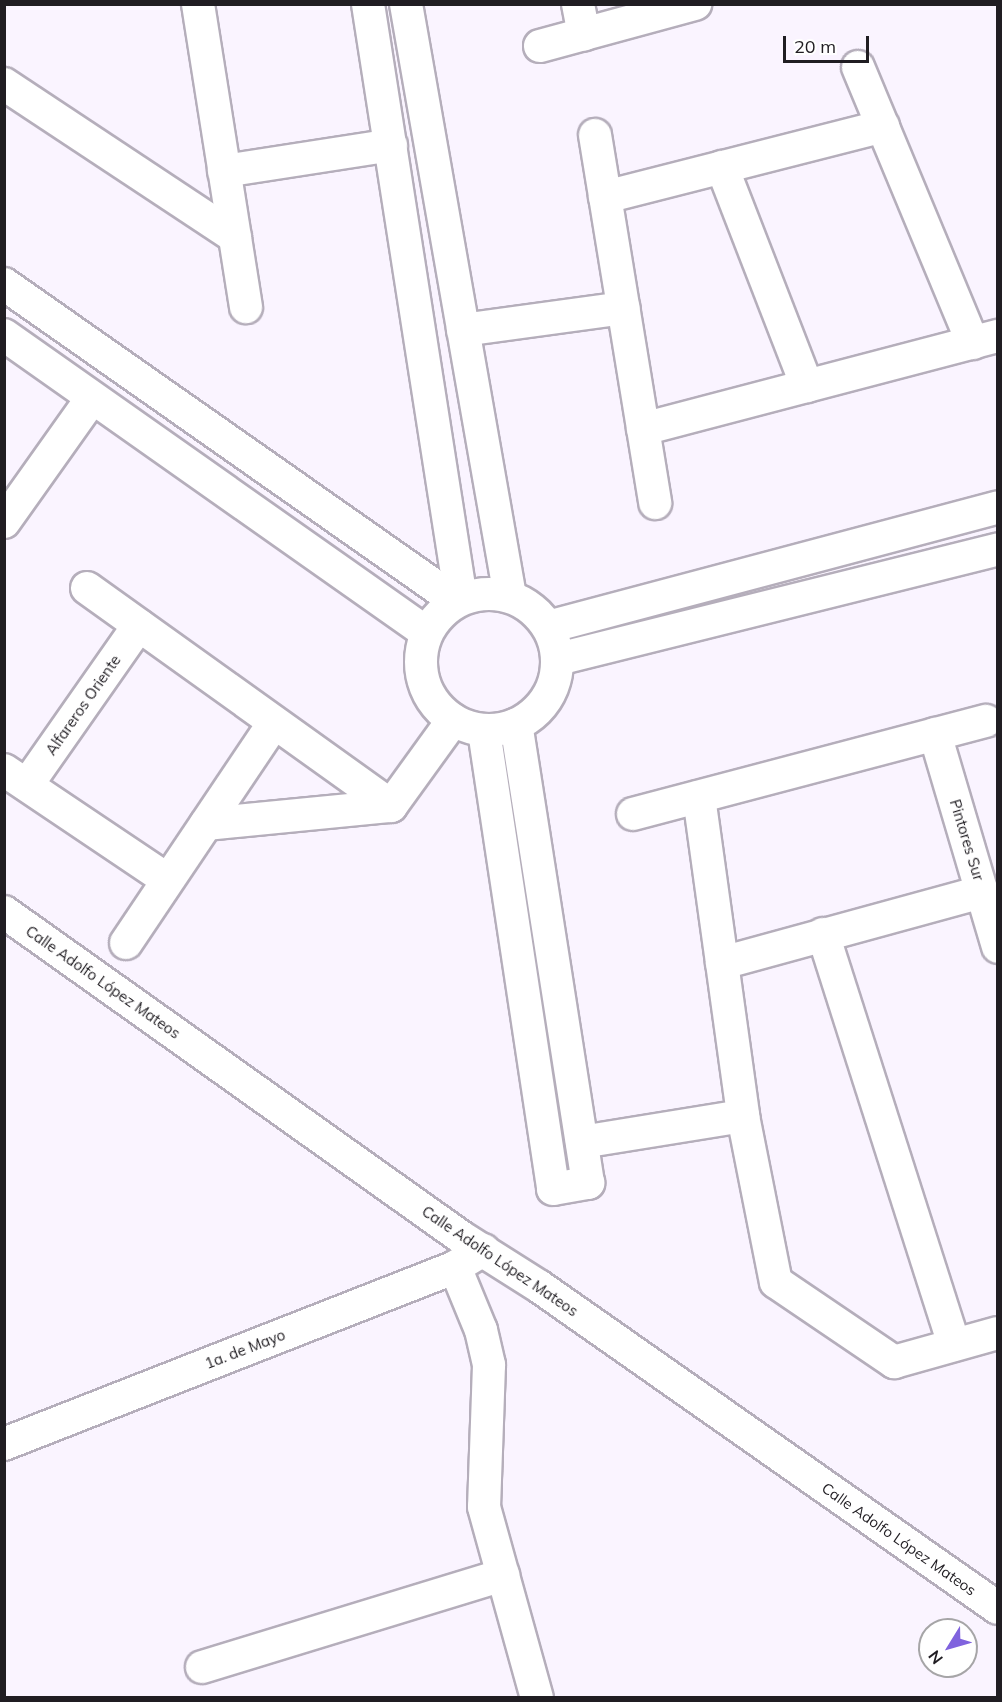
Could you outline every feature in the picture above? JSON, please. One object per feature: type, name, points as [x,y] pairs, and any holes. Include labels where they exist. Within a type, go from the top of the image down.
[{"type":"street","points":[[198,4],[246,307]]},
{"type":"street","points":[[368,4],[458,600]]},
{"type":"street","points":[[406,4],[510,597]]},
{"type":"street","points":[[540,46],[581,20],[695,4]]},
{"type":"street","points":[[643,429],[985,339],[883,126],[858,67]]},
{"type":"street","points":[[4,84],[235,237]]},
{"type":"street","points":[[605,197],[883,126]]},
{"type":"street","points":[[595,135],[655,503]]},
{"type":"street","points":[[224,171],[391,145]]},
{"type":"street","points":[[722,167],[807,386]]},
{"type":"street","points":[[4,284],[458,600]]},
{"type":"street","points":[[463,330],[623,308]]},
{"type":"street","points":[[4,335],[427,633]]},
{"type":"street","points":[[4,522],[92,398]]},
{"type":"street","points":[[548,627],[998,507]]},
{"type":"street","points":[[558,659],[998,549]]},
{"type":"street","points":[[87,588],[391,806]]},
{"type":"street","points":[[477,594],[510,597],[538,614],[548,627],[558,659],[557,675],[543,705],[516,725],[484,730],[453,720],[440,710],[423,682],[421,648],[427,633],[436,619],[458,600],[477,594]]},
{"type":"street","name":"Alfareros Oriente","points":[[16,777],[139,625]]},
{"type":"street","points":[[206,824],[391,806],[453,720]]},
{"type":"street","points":[[633,814],[986,721]]},
{"type":"street","points":[[126,943],[274,723]]},
{"type":"street","points":[[484,730],[553,1189],[588,1183],[516,725]]},
{"type":"street","name":"Pintores Sur","points":[[935,734],[998,946]]},
{"type":"street","points":[[16,777],[168,880]]},
{"type":"street","points":[[699,797],[743,1116],[776,1282],[894,1362],[998,1333]]},
{"type":"street","points":[[722,963],[982,892]]},
{"type":"street","name":"Calle Adolfo López Mateos","points":[[4,912],[483,1250],[540,1287],[998,1608]]},
{"type":"street","points":[[823,934],[954,1345]]},
{"type":"street","points":[[582,1142],[743,1116]]},
{"type":"street","name":"1a. de Mayo","points":[[4,1444],[455,1267],[483,1250]]},
{"type":"street","points":[[455,1267],[481,1330],[489,1365],[484,1507],[537,1698]]},
{"type":"street","points":[[202,1667],[503,1575]]}]
